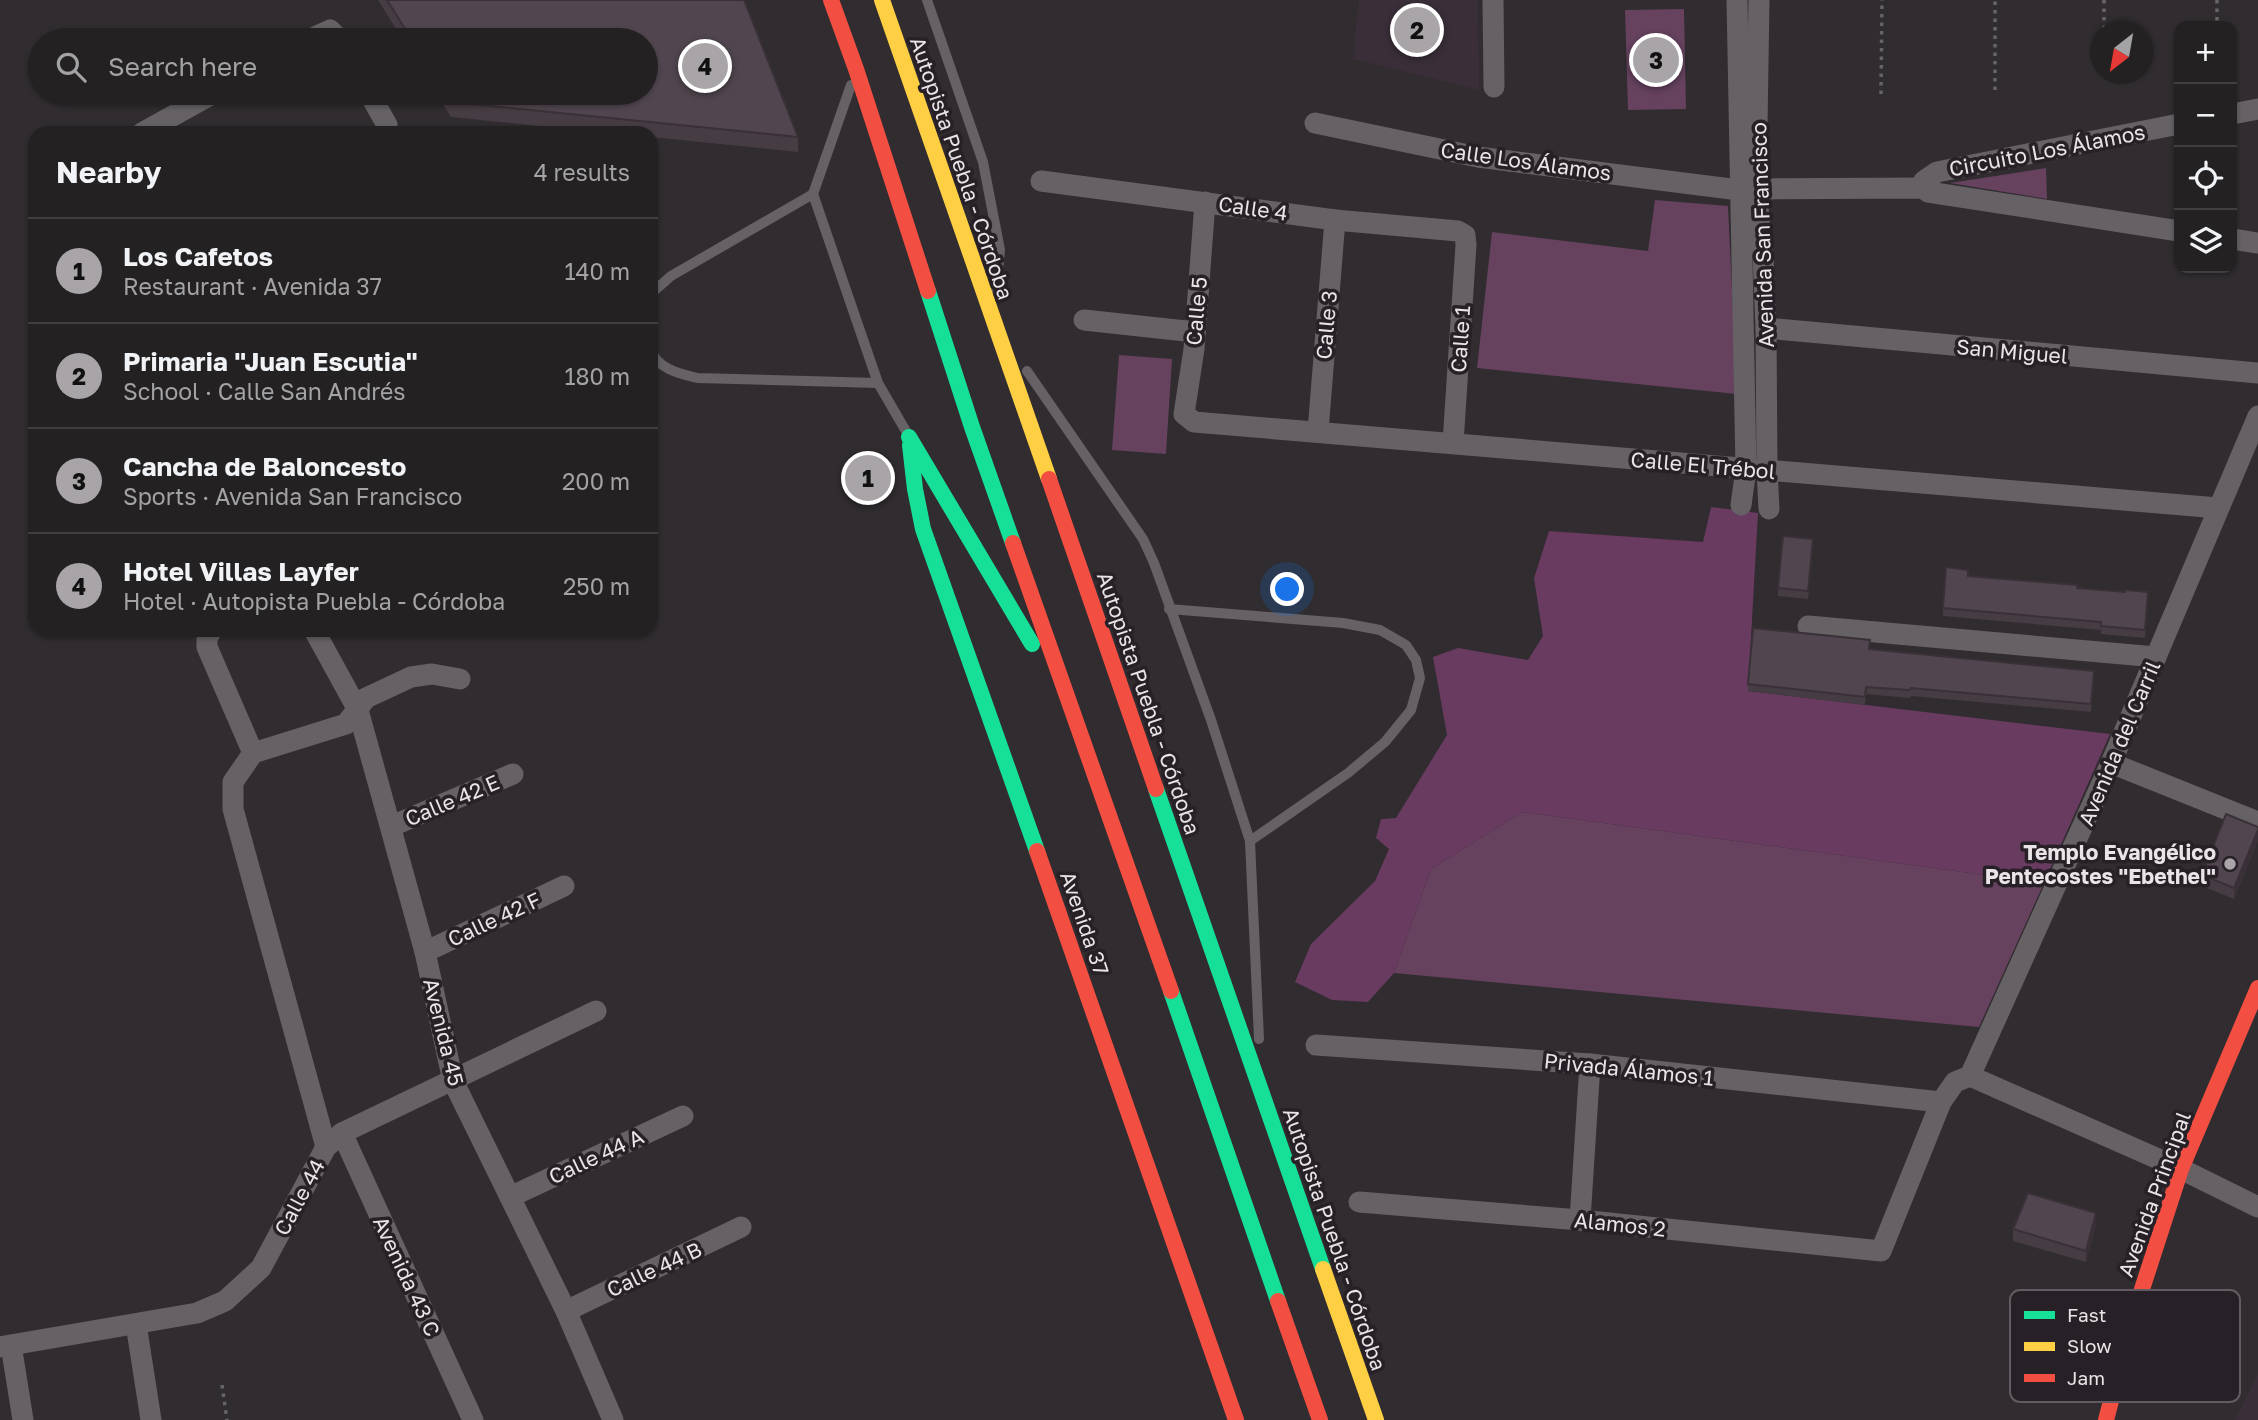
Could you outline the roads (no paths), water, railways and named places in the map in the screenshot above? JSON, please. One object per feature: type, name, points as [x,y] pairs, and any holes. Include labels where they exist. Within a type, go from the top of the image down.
[{"type":"main road","points":[[831,0],[972,426],[1320,1420]]},
{"type":"main road","name":"Autopista Puebla - Córdoba","points":[[882,0],[1376,1420]]},
{"type":"main road","points":[[909,437],[1079,727]]},
{"type":"main road","name":"Avenida 37","points":[[909,437],[923,529],[1236,1420]]},
{"type":"main road","name":"Avenida Principal","points":[[2142,1290],[2181,1169],[2258,988]]},
{"type":"main road","name":"Avenida Principal","points":[[2105,1420],[2110,1402]]},
{"type":"street","points":[[1493,0],[1494,87]]},
{"type":"street","name":"Avenida San Francisco","points":[[1737,0],[1753,255],[1756,470]]},
{"type":"street","name":"Avenida San Francisco","points":[[1748,189],[1759,0]]},
{"type":"street","points":[[155,126],[192,105]]},
{"type":"street","points":[[376,105],[387,126]]},
{"type":"street","points":[[2237,113],[2258,108]]},
{"type":"street","name":"Calle Los Álamos","points":[[1315,123],[1478,157],[1748,189]]},
{"type":"street","name":"Circuito Los Álamos","points":[[1923,188],[1924,181],[1937,172],[2174,125]]},
{"type":"street","name":"Calle 4","points":[[1041,181],[1335,220],[1458,231],[1465,235]]},
{"type":"street","name":"Circuito Los Álamos","points":[[1748,189],[1923,188],[1928,192],[2174,230]]},
{"type":"street","name":"Calle 5","points":[[1189,419],[1184,414],[1195,332],[1205,202]]},
{"type":"street","name":"Calle 3","points":[[1318,431],[1335,220]]},
{"type":"street","name":"Calle 1","points":[[1453,443],[1465,235]]},
{"type":"street","points":[[2237,240],[2258,243]]},
{"type":"street","name":"Avenida San Francisco","points":[[1753,255],[1766,328],[1756,470]]},
{"type":"street","points":[[1084,320],[1195,332]]},
{"type":"street","name":"San Miguel","points":[[1766,328],[2258,373]]},
{"type":"street","name":"Avenida del Carril","points":[[1881,1251],[1941,1102],[1955,1082],[1970,1076],[2111,763],[2218,508],[2252,444],[2258,416]]},
{"type":"street","name":"Calle El Trébol","points":[[1189,419],[1194,422],[2218,508]]},
{"type":"street","points":[[1741,505],[1756,470]]},
{"type":"street","points":[[1756,470],[1769,509]]},
{"type":"street","points":[[1808,626],[2156,657]]},
{"type":"street","points":[[209,637],[207,647],[253,753],[346,723],[366,698],[411,677],[432,674],[460,679]]},
{"type":"street","name":"Avenida 45","points":[[318,637],[358,710],[425,952],[453,1081],[566,1311],[613,1420]]},
{"type":"street","name":"Avenida 43 C","points":[[253,753],[233,782],[233,809],[334,1140],[473,1420]]},
{"type":"street","points":[[2111,763],[2258,822]]},
{"type":"street","name":"Calle 42 E","points":[[392,826],[513,774]]},
{"type":"street","name":"Calle 42 F","points":[[425,952],[564,886]]},
{"type":"street","points":[[334,1140],[596,1011]]},
{"type":"street","name":"Privada Álamos 1","points":[[1316,1045],[1590,1064],[1941,1102]]},
{"type":"street","points":[[1580,1220],[1590,1064]]},
{"type":"street","points":[[1970,1076],[2181,1169],[2258,1207]]},
{"type":"street","name":"Calle 44 A","points":[[510,1197],[683,1116]]},
{"type":"street","name":"Calle 44","points":[[5,1346],[197,1313],[225,1301],[261,1268],[334,1140]]},
{"type":"street","name":"Alamos 2","points":[[1359,1202],[1580,1220],[1881,1251]]},
{"type":"street","name":"Calle 44 B","points":[[566,1311],[741,1227]]},
{"type":"street","points":[[136,1324],[151,1420]]},
{"type":"street","points":[[5,1346],[23,1420]]},
{"type":"lane","points":[[927,0],[983,163],[1000,250],[993,323],[1143,539],[1154,562],[1211,720],[1250,841],[1262,1090]]},
{"type":"lane","points":[[856,69],[813,194],[878,383],[909,437]]},
{"type":"lane","points":[[658,287],[671,276],[813,194]]},
{"type":"lane","points":[[658,361],[671,371],[698,378],[878,383]]},
{"type":"lane","points":[[1169,609],[1343,623],[1380,630],[1406,645],[1416,660],[1420,678],[1411,710],[1385,742],[1348,773],[1250,841]]},
{"type":"place","name":"Primaria \"Juan Escutia\"","points":[[1417,30]]},
{"type":"place","name":"Cancha de Baloncesto","points":[[1656,60]]},
{"type":"place","name":"Hotel Villas Layfer","points":[[705,66]]},
{"type":"place","name":"Los Cafetos","points":[[868,478]]},
{"type":"place","name":"Templo Evangélico Pentecostes \"Ebethel\"","points":[[2230,864]]}]
